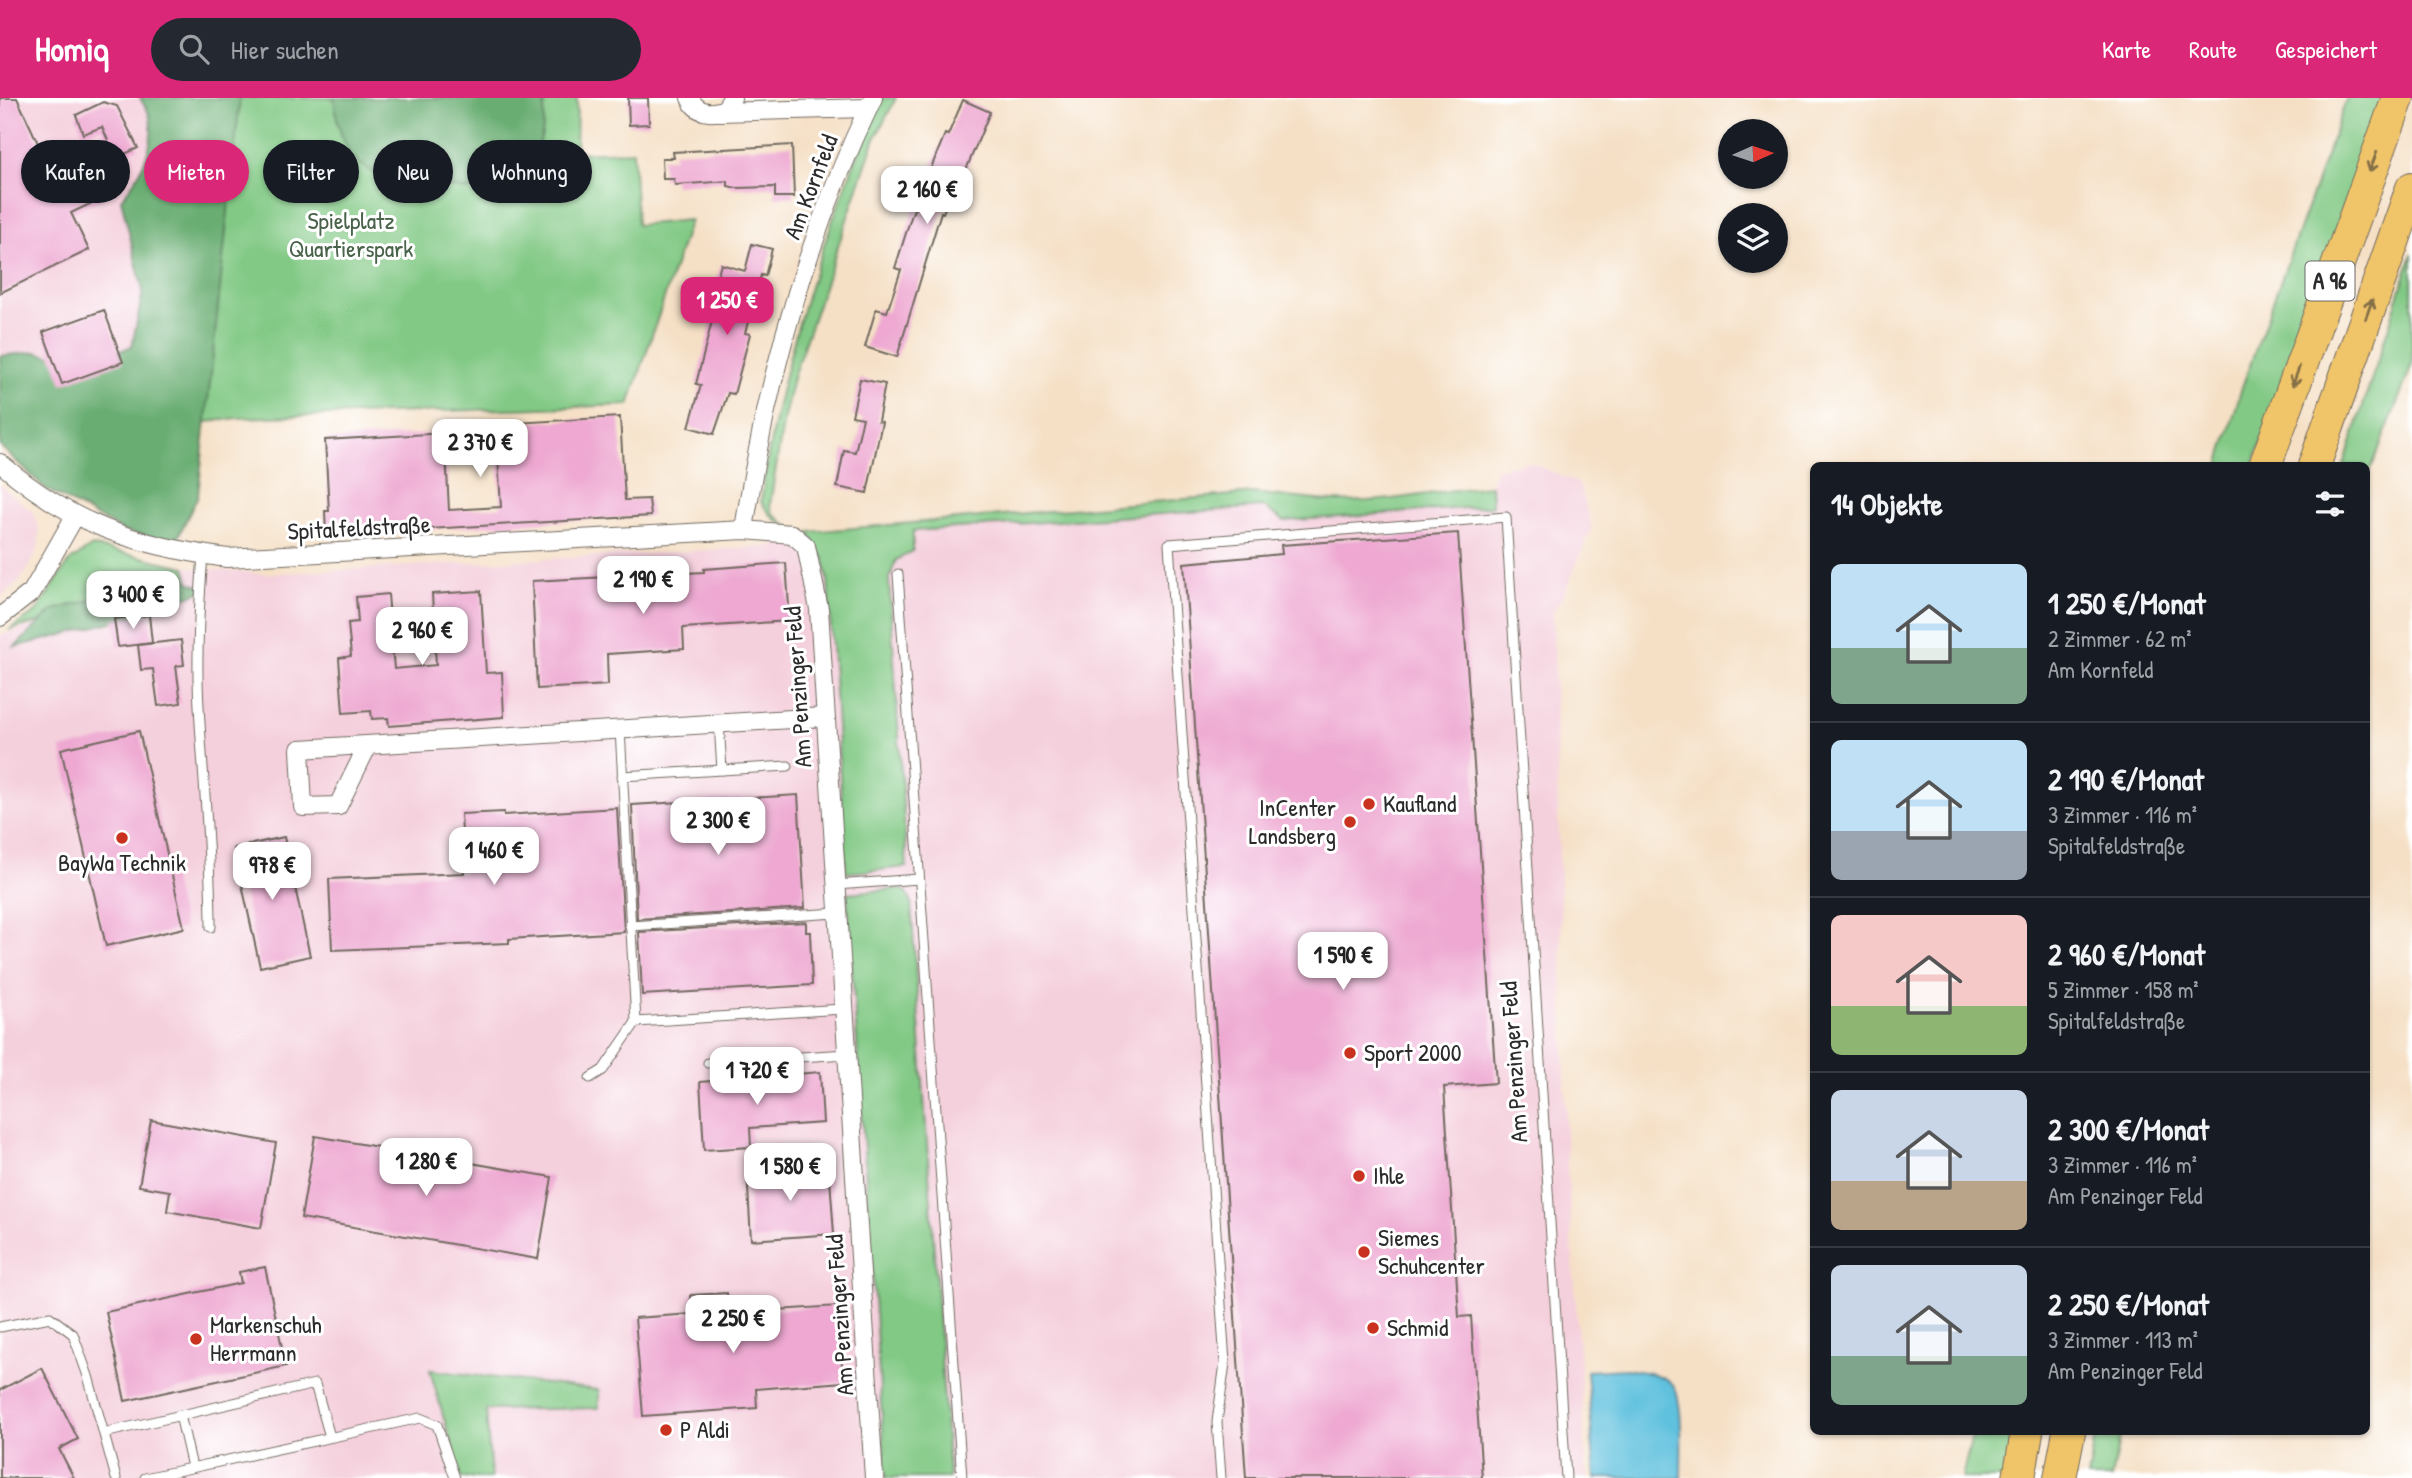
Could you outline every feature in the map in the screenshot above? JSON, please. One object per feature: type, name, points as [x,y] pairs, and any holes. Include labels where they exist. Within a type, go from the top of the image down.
[{"type":"highway","name":"A 96","points":[[2266,462],[2398,98]]},
{"type":"highway","name":"A 96","points":[[2315,462],[2412,188]]},
{"type":"highway","points":[[2019,1478],[2026,1435]]},
{"type":"highway","points":[[2060,1478],[2068,1435]]},
{"type":"street","name":"Am Kornfeld","points":[[690,98],[699,110],[719,112],[870,103],[829,201],[798,295],[754,461],[744,530]]},
{"type":"street","points":[[719,112],[729,106],[732,98]]},
{"type":"street","name":"Spitalfeldstraße","points":[[0,463],[75,516],[108,532],[147,544],[243,559],[744,530]]},
{"type":"street","points":[[0,617],[32,592],[75,516]]},
{"type":"street","name":"Am Penzinger Feld","points":[[744,530],[792,534],[806,546],[819,609],[874,1478]]},
{"type":"street","points":[[368,745],[338,806],[303,807],[300,750],[368,745],[620,729],[825,717]]},
{"type":"lane","name":"Am Penzinger Feld","points":[[1221,1478],[1217,1422],[1225,1363],[1169,544],[1506,517],[1566,1478]]},
{"type":"lane","points":[[204,555],[199,615],[199,704],[211,865],[211,927]]},
{"type":"lane","points":[[898,574],[961,1478]]},
{"type":"lane","points":[[719,723],[722,771]]},
{"type":"lane","points":[[590,1077],[603,1070],[636,1022],[620,729]]},
{"type":"lane","points":[[622,776],[788,766]]},
{"type":"lane","points":[[836,885],[919,879]]},
{"type":"lane","points":[[629,926],[837,913]]},
{"type":"lane","points":[[636,1022],[843,1009]]},
{"type":"lane","points":[[708,1063],[847,1054]]},
{"type":"lane","points":[[0,1327],[50,1317],[73,1334],[116,1478]]},
{"type":"lane","points":[[104,1433],[315,1384],[330,1437]]},
{"type":"lane","points":[[180,1415],[192,1467]]},
{"type":"lane","points":[[145,1478],[421,1418],[437,1425],[454,1478]]},
{"type":"shaded area","points":[[0,98],[215,98],[212,140],[144,140],[144,203],[207,203],[182,535],[152,529],[0,442]]},
{"type":"shaded area","points":[[1530,462],[1579,484],[1592,527],[1563,596],[1553,612],[1567,1164],[1587,1478],[0,1478],[0,635],[189,583],[185,567],[265,574],[765,547],[828,536],[1254,493],[1326,502],[1408,499],[1490,487],[1495,469]]},
{"type":"shaded area","points":[[0,485],[33,512],[39,530],[38,548],[30,566],[19,581],[0,598]]},
{"type":"green space","points":[[140,98],[240,98],[236,140],[151,140],[149,115]]},
{"type":"green space","name":"Spielplatz Quartierspark","points":[[215,98],[577,98],[576,140],[467,140],[467,203],[592,203],[592,152],[633,151],[637,225],[690,220],[629,405],[238,418],[190,424],[207,203],[249,203],[249,140],[212,140]]},
{"type":"green space","points":[[334,98],[545,98],[540,140],[467,140],[467,190],[453,188],[453,140],[373,140],[373,172],[359,163],[359,140],[344,140]]},
{"type":"green space","points":[[881,98],[896,98],[874,141],[794,374],[784,417],[770,505],[773,514],[792,529],[774,519],[761,502],[769,449],[792,346],[807,296],[842,196]]},
{"type":"green space","points":[[2347,98],[2385,98],[2254,462],[2220,462],[2242,387]]},
{"type":"green space","points":[[144,162],[144,203],[229,203],[198,496],[175,543],[123,531],[46,489],[0,446],[0,356],[36,352],[87,365],[132,346],[143,291],[122,203],[130,203],[130,187]]},
{"type":"green space","points":[[2412,254],[2412,365],[2370,472],[2370,462],[2345,462]]},
{"type":"green space","points":[[1491,486],[1492,506],[1284,521],[1264,507],[913,531],[913,551],[896,560],[889,580],[907,867],[846,873],[828,581],[824,558],[808,532],[1254,493],[1367,501]]},
{"type":"green space","points":[[92,546],[185,567],[189,583],[9,630],[36,612],[69,562]]},
{"type":"green space","points":[[179,578],[207,589],[136,615],[15,647],[53,610]]},
{"type":"green space","points":[[897,889],[906,891],[911,900],[949,1478],[886,1478],[847,893]]},
{"type":"green space","points":[[430,1370],[599,1390],[599,1408],[486,1410],[491,1478],[461,1478]]},
{"type":"green space","points":[[1972,1435],[2014,1435],[2007,1478],[1962,1478]]},
{"type":"green space","points":[[2095,1435],[2120,1435],[2111,1478],[2088,1478]]},
{"type":"water","points":[[1627,1369],[1658,1375],[1669,1381],[1677,1392],[1681,1478],[1595,1478],[1587,1371]]},
{"type":"building","points":[[0,98],[17,98],[36,140],[21,140],[21,203],[92,203],[71,213],[89,250],[0,293]]},
{"type":"building","points":[[628,98],[648,98],[649,124],[629,125]]},
{"type":"building","points":[[963,100],[990,112],[961,182],[957,180],[943,213],[941,212],[897,357],[865,347],[876,309],[887,312],[901,270],[895,268],[912,214],[945,134],[948,135]]},
{"type":"building","points":[[103,102],[117,106],[138,148],[130,152],[130,140],[108,140],[102,127],[83,134],[76,115]]},
{"type":"building","points":[[792,145],[794,197],[775,197],[775,187],[736,188],[728,186],[728,181],[675,185],[674,179],[663,179],[662,158],[674,158],[673,152]]},
{"type":"building","points":[[752,244],[772,249],[765,276],[761,275],[745,333],[750,334],[734,394],[728,393],[714,434],[689,427],[701,385],[696,384],[714,313],[708,311],[721,264],[745,271]]},
{"type":"building","points":[[104,310],[123,362],[62,384],[43,332]]},
{"type":"building","points":[[860,379],[885,384],[878,421],[882,422],[867,493],[837,487],[844,450],[855,452],[863,418],[852,416]]},
{"type":"building","points":[[620,417],[625,500],[649,499],[651,516],[326,535],[325,511],[329,511],[325,440],[445,433],[449,510],[501,507],[496,424]]},
{"type":"building","name":"InCenter Landsberg","points":[[1458,533],[1496,1083],[1444,1087],[1459,1317],[1471,1316],[1482,1478],[1246,1478],[1184,563],[1282,554],[1281,545]]},
{"type":"building","points":[[786,563],[790,621],[683,628],[684,649],[607,654],[608,685],[537,689],[532,581],[704,572],[704,569]]},
{"type":"building","points":[[481,591],[486,673],[502,672],[504,717],[389,726],[388,718],[372,719],[371,711],[343,713],[339,658],[351,656],[348,623],[358,622],[356,597],[388,594],[394,669],[436,665],[432,594]]},
{"type":"building","points":[[149,615],[152,643],[118,647],[114,619]]},
{"type":"building","points":[[181,640],[184,665],[176,666],[181,703],[158,706],[153,669],[141,670],[138,645]]},
{"type":"building","name":"BayWa Technik","points":[[139,731],[184,928],[106,946],[61,749]]},
{"type":"building","points":[[798,795],[805,908],[637,919],[632,805]]},
{"type":"building","points":[[617,808],[624,932],[509,939],[509,943],[332,950],[329,879],[464,873],[461,814],[504,812],[504,815]]},
{"type":"building","points":[[284,837],[310,956],[260,967],[234,848]]},
{"type":"building","points":[[806,922],[806,932],[810,932],[812,985],[642,995],[639,932]]},
{"type":"building","points":[[820,1072],[823,1123],[750,1128],[751,1147],[704,1150],[700,1082]]},
{"type":"building","points":[[151,1120],[276,1143],[261,1228],[167,1211],[170,1191],[139,1186]]},
{"type":"building","points":[[315,1136],[552,1177],[538,1259],[301,1218]]},
{"type":"building","points":[[829,1165],[834,1234],[751,1240],[747,1171]]},
{"type":"building","name":"Markenschuh Herrmann","points":[[265,1267],[286,1366],[125,1401],[106,1312],[241,1283],[239,1272]]},
{"type":"building","points":[[727,1293],[729,1313],[838,1306],[843,1382],[756,1389],[757,1408],[643,1416],[635,1318],[692,1314],[691,1295]]},
{"type":"building","points":[[42,1368],[78,1439],[59,1449],[74,1478],[0,1478],[0,1390]]},
{"type":"place","name":"Kaufland","points":[[1369,804]]},
{"type":"place","name":"InCenter Landsberg","points":[[1350,822]]},
{"type":"place","name":"BayWa Technik","points":[[122,838]]},
{"type":"place","name":"Sport 2000","points":[[1350,1053]]},
{"type":"place","name":"Ihle","points":[[1359,1176]]},
{"type":"place","name":"Siemes Schuhcenter","points":[[1364,1252]]},
{"type":"place","name":"Schmid","points":[[1373,1328]]},
{"type":"place","name":"Markenschuh Herrmann","points":[[196,1339]]},
{"type":"place","name":"P Aldi","points":[[666,1430]]}]
